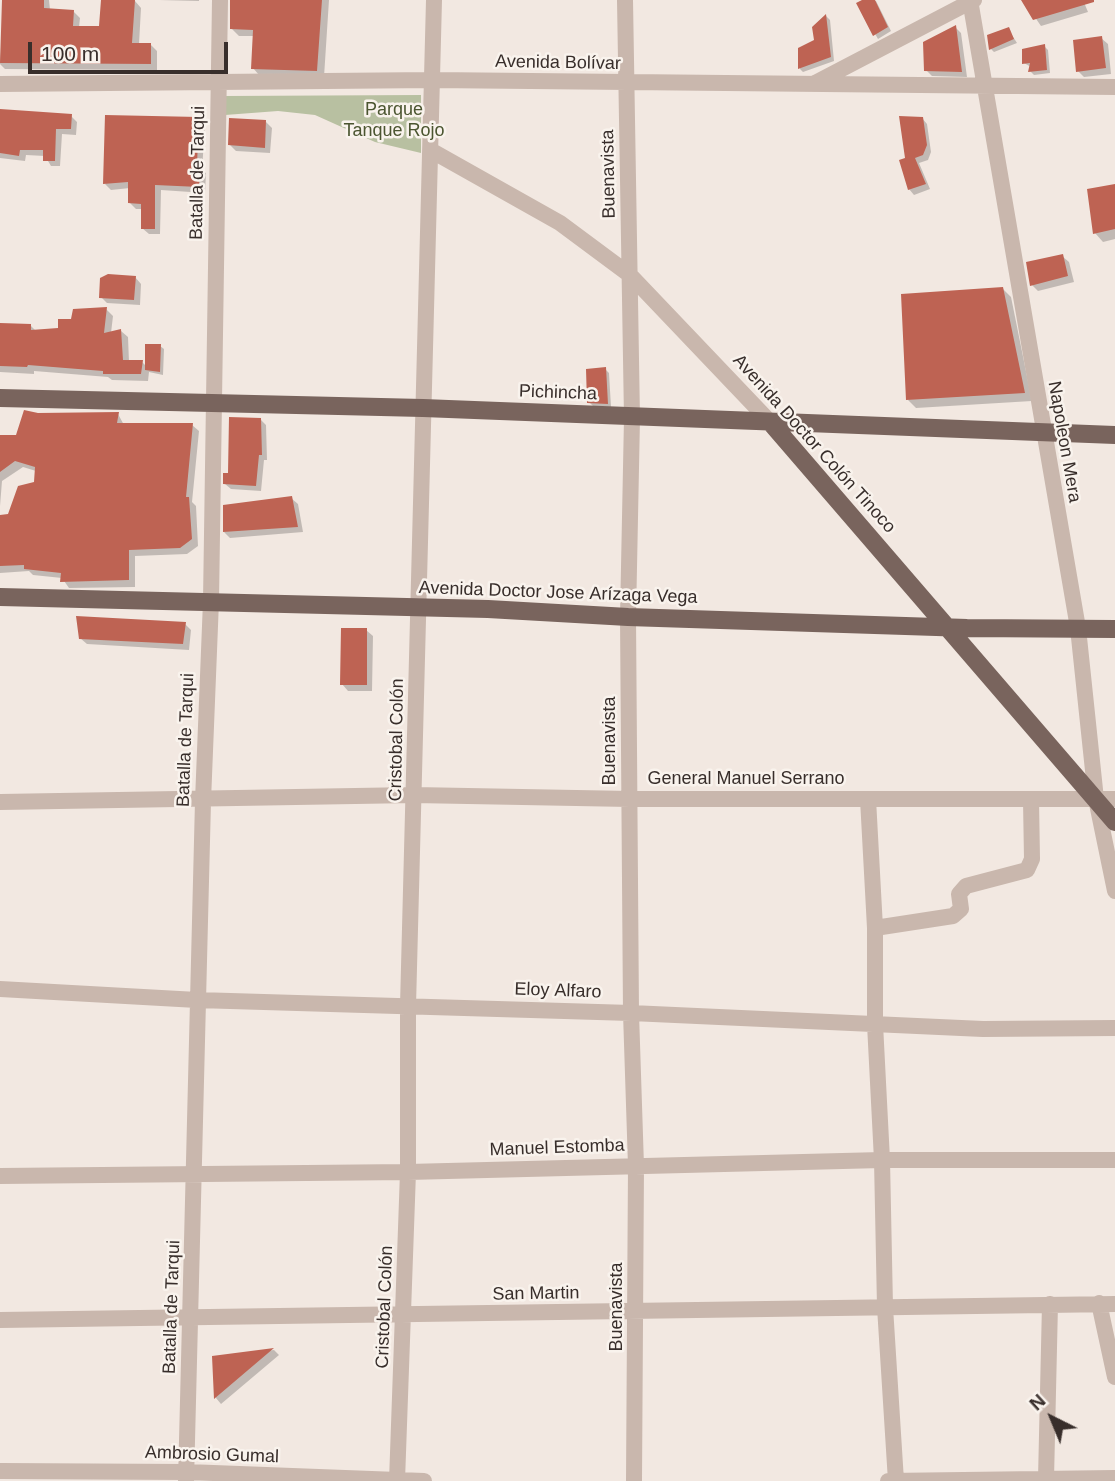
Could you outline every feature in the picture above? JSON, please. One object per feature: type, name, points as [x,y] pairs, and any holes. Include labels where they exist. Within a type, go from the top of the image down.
[{"type":"main road","name":"Pichincha","points":[[0,398],[423,408],[1115,435]]},
{"type":"main road","name":"Avenida Doctor Colón Tinoco","points":[[771,423],[1115,822]]},
{"type":"main road","name":"Avenida Doctor Jose Arízaga Vega","points":[[0,597],[419,608],[945,627],[1115,629]]},
{"type":"street","name":"Batalla de Tarqui","points":[[187,1476],[197,1000],[211,603],[220,0]]},
{"type":"street","name":"Cristobal Colón","points":[[397,1481],[408,1172],[408,1006],[434,0]]},
{"type":"street","name":"Buenavista","points":[[625,0],[632,418],[628,617],[631,1013],[636,1166],[634,1481]]},
{"type":"street","points":[[812,85],[971,1]]},
{"type":"street","name":"Napoleon Mera","points":[[971,1],[1078,628],[1096,799],[1115,891]]},
{"type":"street","name":"Avenida Bolívar","points":[[0,84],[433,80],[984,88],[1115,87]]},
{"type":"street","name":"Avenida Doctor Colón Tinoco","points":[[432,151],[560,223],[630,275],[771,423]]},
{"type":"street","name":"General Manuel Serrano","points":[[0,803],[414,795],[629,799],[1115,799]]},
{"type":"street","points":[[868,799],[875,928],[875,1024],[882,1160],[885,1307],[896,1481]]},
{"type":"street","points":[[875,928],[953,916],[961,909],[959,894],[966,886],[1027,870],[1032,859],[1031,800]]},
{"type":"street","name":"Eloy Alfaro","points":[[0,989],[197,1000],[631,1013],[983,1029],[1115,1028]]},
{"type":"street","name":"Manuel Estomba","points":[[0,1176],[408,1172],[882,1160],[1115,1160]]},
{"type":"street","points":[[1107,1303],[1115,1377]]},
{"type":"street","name":"San Martin","points":[[0,1320],[404,1316],[1107,1303]]},
{"type":"street","points":[[1046,1479],[1050,1304]]},
{"type":"street","name":"Ambrosio Gumal","points":[[0,1471],[424,1481]]},
{"type":"street","points":[[886,1481],[1115,1478]]},
{"type":"green space","name":"Parque Tanque Rojo","points":[[421,95],[421,153],[375,142],[315,115],[278,111],[225,115],[225,96]]},
{"type":"building","points":[[2,0],[44,0],[44,8],[74,10],[73,26],[99,26],[101,0],[135,0],[132,43],[151,43],[151,64],[0,63]]},
{"type":"building","points":[[230,0],[322,0],[317,71],[251,69],[253,30],[230,29]]},
{"type":"building","points":[[875,0],[888,27],[873,36],[856,3]]},
{"type":"building","points":[[1021,0],[1094,0],[1094,2],[1033,20]]},
{"type":"building","points":[[826,14],[831,57],[798,69],[798,48],[814,40],[812,27]]},
{"type":"building","points":[[956,25],[962,72],[924,71],[923,42]]},
{"type":"building","points":[[1009,27],[1014,39],[989,50],[987,35]]},
{"type":"building","points":[[1102,36],[1106,68],[1076,72],[1073,40]]},
{"type":"building","points":[[1045,44],[1047,70],[1028,72],[1030,63],[1022,64],[1022,49]]},
{"type":"building","points":[[0,109],[72,114],[71,129],[56,129],[55,161],[43,161],[43,150],[20,150],[19,156],[0,153]]},
{"type":"building","points":[[105,115],[199,117],[199,187],[155,185],[155,229],[141,229],[141,204],[128,203],[128,182],[103,184]]},
{"type":"building","points":[[899,116],[923,117],[927,145],[923,155],[915,158],[926,184],[908,190],[899,160],[905,158]]},
{"type":"building","points":[[229,118],[266,120],[265,148],[228,145]]},
{"type":"building","points":[[1115,184],[1115,229],[1093,234],[1087,189]]},
{"type":"building","points":[[1063,254],[1068,276],[1030,286],[1026,262]]},
{"type":"building","points":[[108,274],[136,276],[134,300],[99,298],[100,278]]},
{"type":"building","points":[[1003,287],[1025,393],[906,400],[901,294]]},
{"type":"building","points":[[107,307],[104,333],[121,329],[123,360],[143,360],[141,374],[103,374],[103,371],[28,365],[0,366],[0,323],[31,324],[31,330],[58,328],[58,319],[71,319],[73,309]]},
{"type":"building","points":[[145,344],[161,344],[160,372],[145,370]]},
{"type":"building","points":[[606,367],[608,404],[587,403],[586,369]]},
{"type":"building","points":[[24,410],[38,413],[119,412],[117,423],[193,423],[186,497],[189,497],[192,539],[180,548],[129,550],[129,580],[60,582],[61,573],[24,569],[24,565],[0,566],[0,515],[8,514],[18,486],[34,482],[35,467],[15,461],[0,472],[0,435],[16,435]]},
{"type":"building","points":[[229,417],[261,418],[262,455],[259,455],[256,486],[223,484],[223,473],[228,473]]},
{"type":"building","points":[[292,496],[298,527],[223,532],[223,505]]},
{"type":"building","points":[[76,616],[186,622],[183,644],[79,639]]},
{"type":"building","points":[[341,628],[367,628],[367,685],[340,685]]},
{"type":"building","points":[[274,1348],[214,1399],[212,1356]]}]
